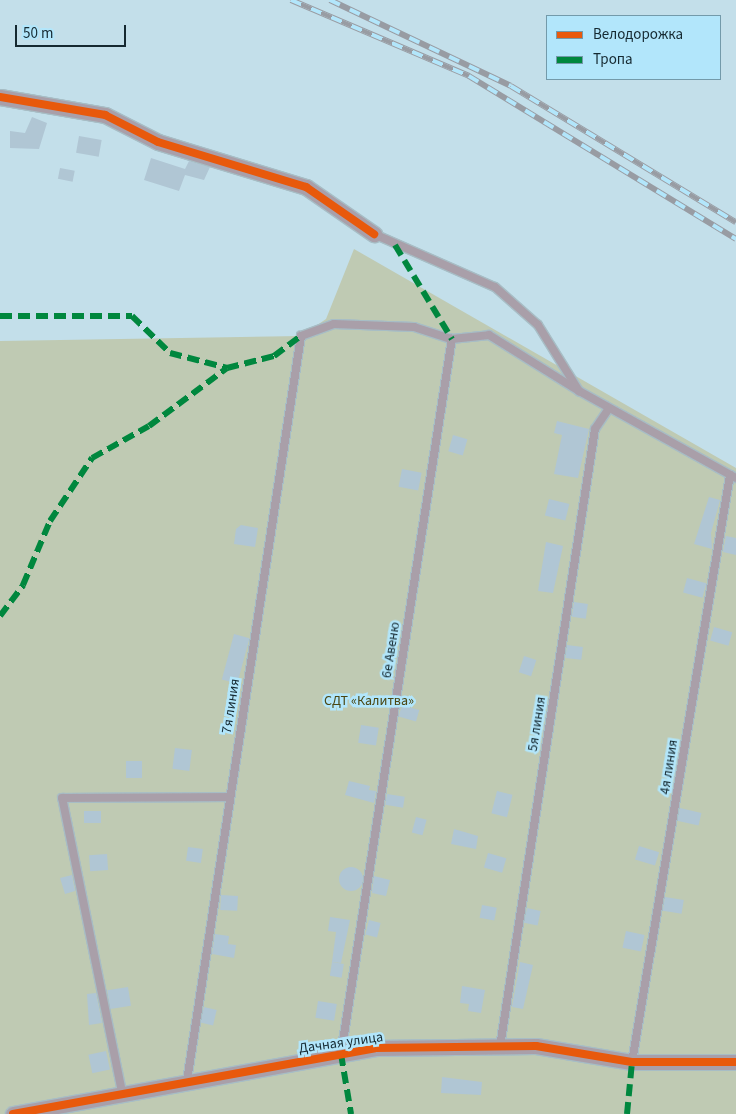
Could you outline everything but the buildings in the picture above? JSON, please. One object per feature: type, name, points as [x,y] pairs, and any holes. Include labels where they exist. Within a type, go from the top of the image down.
[{"type":"street","points":[[0,97],[105,115],[158,142],[306,186],[374,234]]},
{"type":"street","name":"Дачная улица","points":[[13,1114],[122,1092],[375,1048],[536,1046],[632,1062],[736,1062]]},
{"type":"lane","points":[[374,234],[496,287],[538,325],[579,390]]},
{"type":"lane","name":"7я линия","points":[[187,1081],[301,336],[334,324],[414,327],[452,339]]},
{"type":"lane","points":[[452,339],[489,335],[609,408],[733,477]]},
{"type":"lane","name":"6е Авеню","points":[[341,1054],[452,339]]},
{"type":"lane","name":"5я линия","points":[[500,1047],[595,429],[609,408]]},
{"type":"lane","name":"4я линия","points":[[632,1062],[733,477]]},
{"type":"lane","points":[[122,1092],[62,798],[230,797]]},
{"type":"green space","name":"СДТ «Калитва»","points":[[354,249],[736,468],[736,1114],[0,1114],[0,341],[301,336],[326,319]]},
{"type":"railway","points":[[291,0],[469,76],[736,239]]},
{"type":"railway","points":[[330,0],[511,86],[736,222]]},
{"type":"marked path","points":[[395,245],[452,339]]},
{"type":"marked path","points":[[0,316],[132,316],[170,353],[227,368],[274,356],[301,336]]},
{"type":"marked path","points":[[0,616],[23,585],[50,521],[92,458],[149,426],[227,368]]},
{"type":"marked path","points":[[341,1054],[351,1114]]},
{"type":"marked path","points":[[627,1114],[632,1062]]},
{"type":"cycle path","points":[[0,97],[105,115],[158,142],[306,187],[374,234]]},
{"type":"cycle path","points":[[13,1114],[375,1048],[536,1046],[632,1062],[736,1062]]}]
